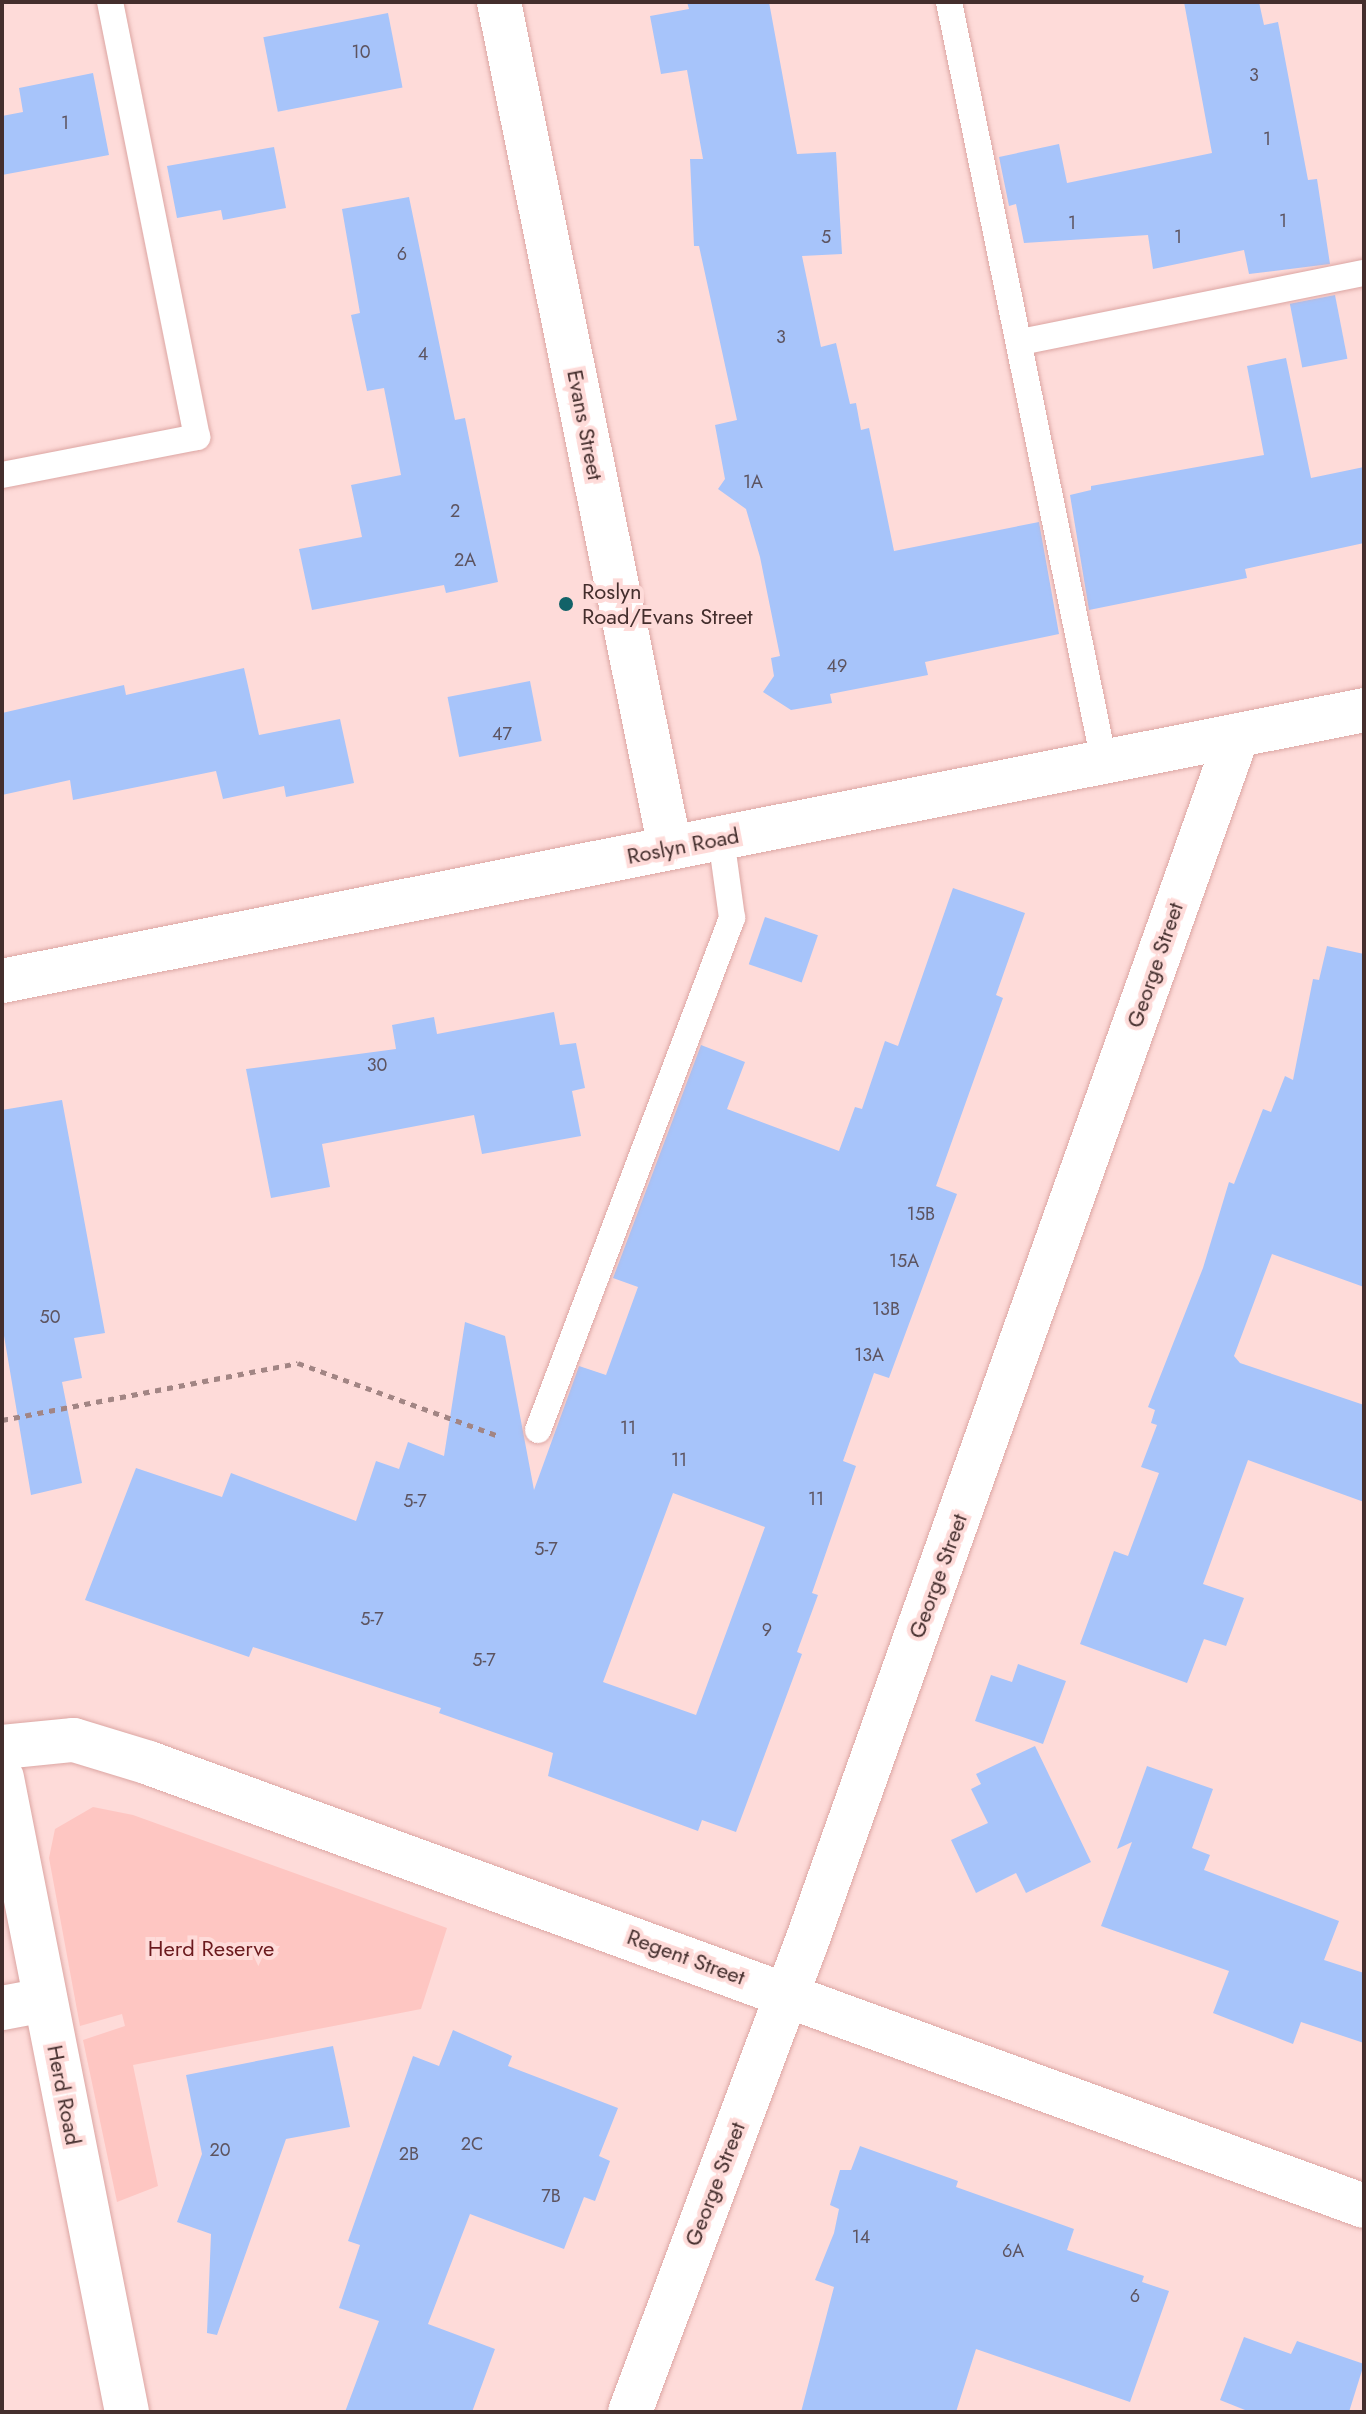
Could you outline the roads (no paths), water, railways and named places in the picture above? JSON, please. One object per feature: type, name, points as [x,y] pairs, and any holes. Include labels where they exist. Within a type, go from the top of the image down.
[{"type":"street","name":"Evans Street","points":[[499,2],[670,848]]},
{"type":"street","name":"Roslyn Road","points":[[2,981],[1364,710]]},
{"type":"street","name":"George Street","points":[[630,2412],[788,1993],[1237,736]]},
{"type":"street","name":"Regent Street","points":[[2,1747],[74,1740],[149,1763],[788,1993],[1364,2206]]},
{"type":"street","name":"Herd Road","points":[[2,1778],[127,2412]]},
{"type":"street","points":[[2,2008],[45,2000]]},
{"type":"lane","points":[[2,475],[197,437],[110,2]]},
{"type":"lane","points":[[949,2],[1021,342],[1104,762]]},
{"type":"lane","points":[[1021,342],[1364,273]]},
{"type":"lane","points":[[538,1430],[732,918],[721,838]]},
{"type":"place","name":"Roslyn Road/Evans Street","points":[[566,604]]},
{"type":"park label","name":"Herd Reserve","points":[[211,1949]]}]
